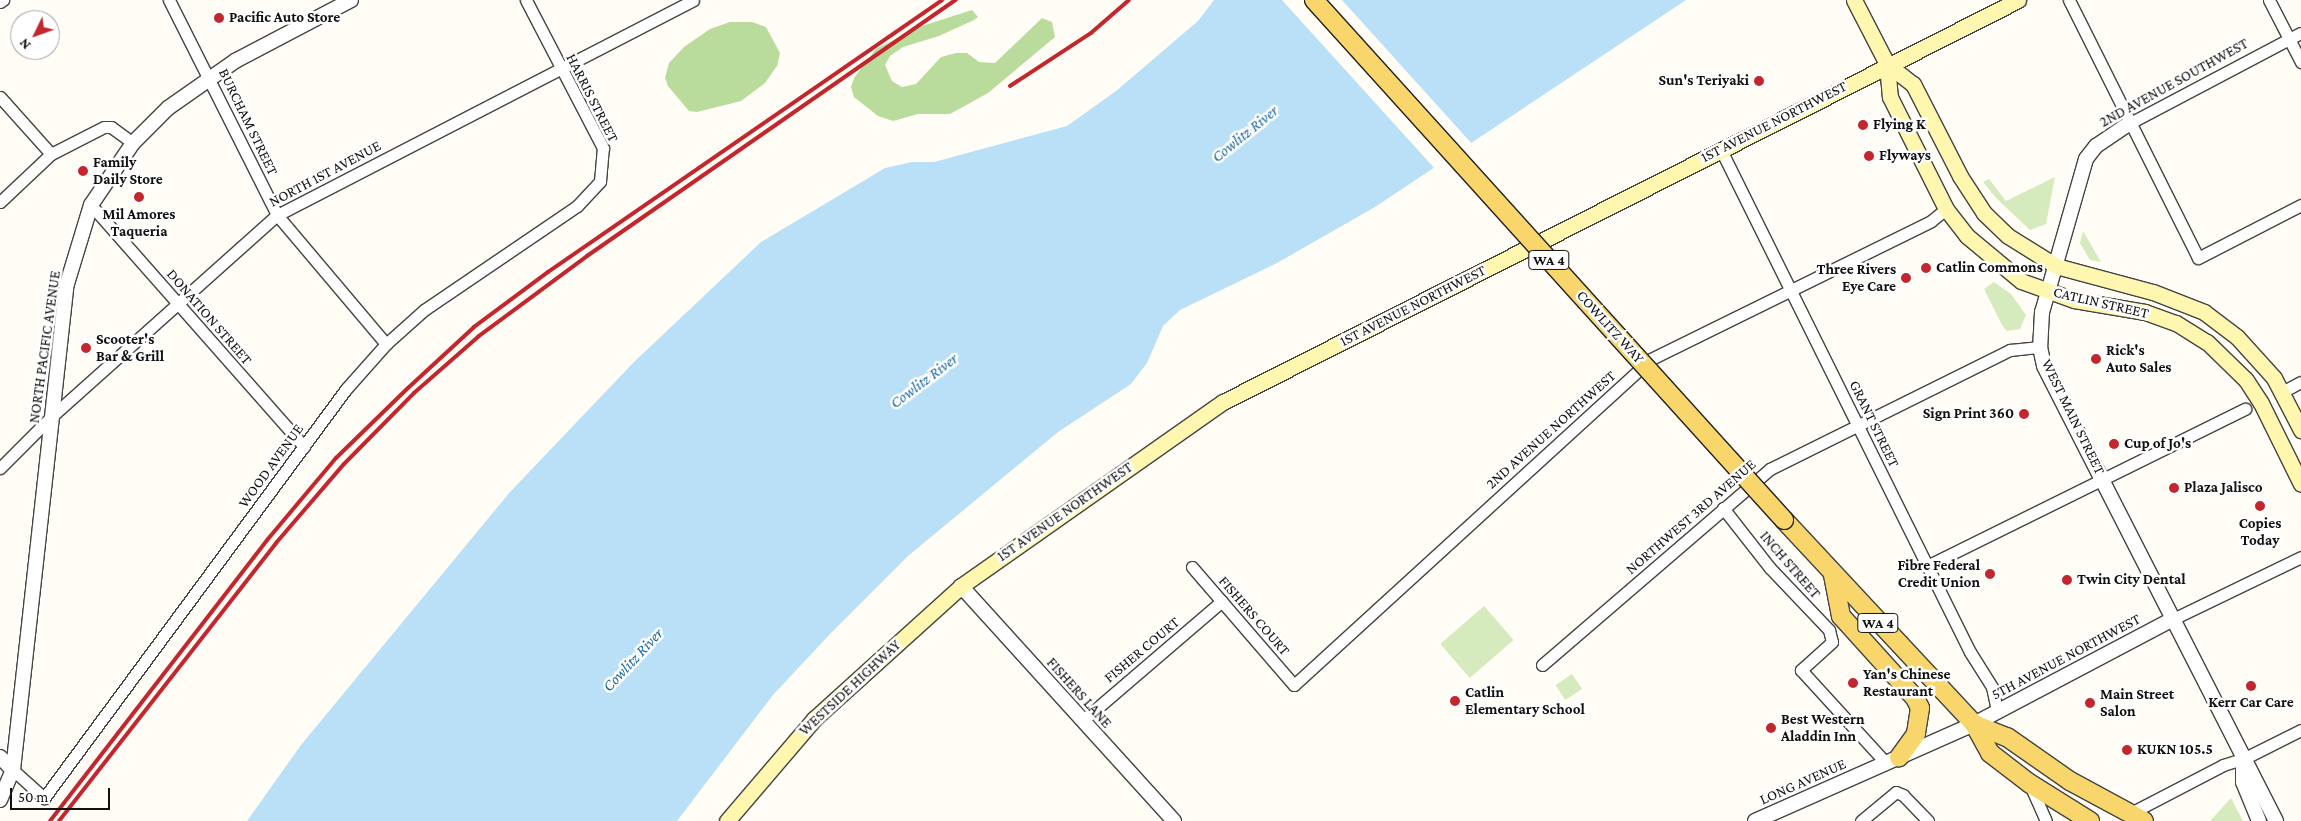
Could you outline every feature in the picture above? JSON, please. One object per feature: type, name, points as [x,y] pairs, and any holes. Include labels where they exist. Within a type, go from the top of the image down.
[{"type":"main road","name":"COWLITZ WAY","points":[[1314,0],[1832,574]]},
{"type":"main road","points":[[1854,0],[1887,64],[1913,84],[1964,183],[1984,213],[2008,236],[2056,266]]},
{"type":"main road","name":"1ST AVENUE NORTHWEST","points":[[961,586],[1224,402],[1887,64],[2018,0]]},
{"type":"main road","name":"CATLIN STREET","points":[[1887,64],[1890,97],[1946,209],[1966,236],[2001,267],[2021,281],[2048,292],[2103,306],[2145,312],[2176,323],[2207,342],[2246,380],[2261,403],[2301,484]]},
{"type":"main road","name":"CATLIN STREET","points":[[2056,266],[2153,292],[2204,312],[2249,349],[2282,392],[2301,430]]},
{"type":"main road","points":[[1832,574],[1841,616],[1915,698],[1920,708],[1916,734],[1893,760]]},
{"type":"main road","name":"WA 4","points":[[1832,574],[1974,724],[1990,753],[2029,783],[2090,821]]},
{"type":"main road","name":"WESTSIDE HIGHWAY","points":[[727,821],[814,719],[961,586]]},
{"type":"main road","name":"WA 4","points":[[1974,724],[2007,737],[2070,781],[2137,817]]},
{"type":"street","name":"BURCHAM STREET","points":[[169,0],[277,214],[386,344]]},
{"type":"street","name":"NORTH PACIFIC AVENUE","points":[[0,800],[13,770],[67,284],[91,205],[133,144],[168,108],[209,77],[351,0]]},
{"type":"street","name":"HARRIS STREET","points":[[526,0],[560,70],[603,148],[600,182],[577,206]]},
{"type":"street","name":"NORTH 1ST AVENUE","points":[[0,468],[51,417],[277,214],[694,0]]},
{"type":"street","points":[[2069,0],[2198,258],[2301,206]]},
{"type":"street","points":[[2269,0],[2301,62]]},
{"type":"street","name":"2ND AVENUE SOUTHWEST","points":[[2056,266],[2086,159],[2096,146],[2130,124],[2301,33]]},
{"type":"street","points":[[0,97],[51,154]]},
{"type":"street","points":[[0,202],[51,154],[104,127],[111,128],[133,144]]},
{"type":"street","name":"GRANT STREET","points":[[1721,150],[1970,652],[1992,687],[1997,711]]},
{"type":"street","name":"DONATION STREET","points":[[91,205],[304,447]]},
{"type":"street","name":"WOOD AVENUE","points":[[13,770],[44,798],[346,389],[386,344],[424,310],[577,206]]},
{"type":"street","name":"2ND AVENUE NORTHWEST","points":[[1294,685],[1651,359],[1931,221],[1946,209]]},
{"type":"street","name":"WEST MAIN STREET","points":[[2056,266],[2042,312],[2040,347],[2044,366],[2276,821]]},
{"type":"street","name":"NORTHWEST 3RD AVENUE","points":[[1542,665],[1770,468],[2010,350],[2040,347]]},
{"type":"street","points":[[2282,392],[2301,382]]},
{"type":"street","points":[[1928,566],[2245,409]]},
{"type":"street","name":"INCH STREET","points":[[1723,508],[1770,568],[1829,630],[1832,642],[1802,670],[1893,760]]},
{"type":"street","points":[[2173,619],[2301,557]]},
{"type":"street","name":"FISHERS COURT","points":[[1192,567],[1294,685]]},
{"type":"street","name":"FISHERS LANE","points":[[961,586],[1174,821]]},
{"type":"street","name":"FISHER COURT","points":[[1082,721],[1222,601]]},
{"type":"street","name":"5TH AVENUE NORTHWEST","points":[[1974,724],[2173,619]]},
{"type":"street","name":"LONG AVENUE","points":[[1755,821],[1974,724]]},
{"type":"street","points":[[2137,817],[2223,765],[2243,759],[2301,730]]},
{"type":"street","points":[[0,757],[13,770]]},
{"type":"street","name":"WEST MAIN STREET","points":[[2243,759],[2243,782],[2259,821]]},
{"type":"street","points":[[2029,783],[2046,821]]},
{"type":"street","points":[[1861,821],[1896,792],[1903,795],[1928,821]]},
{"type":"green space","points":[[972,10],[978,17],[974,20],[939,36],[903,47],[890,56],[885,65],[892,81],[902,87],[916,84],[941,57],[956,53],[967,53],[979,62],[995,63],[1042,18],[1052,22],[1055,37],[988,93],[950,114],[918,114],[893,121],[878,116],[854,97],[851,87],[854,78],[876,49],[919,27]]},
{"type":"green space","points":[[730,22],[752,22],[766,27],[780,53],[777,66],[765,83],[741,101],[697,112],[689,111],[668,86],[665,78],[669,63],[684,47],[710,29]]},
{"type":"green space","points":[[2055,177],[2046,224],[2030,230],[1997,199],[1983,182],[1989,179],[2006,201]]},
{"type":"green space","points":[[2083,231],[2101,262],[2090,260],[2080,243]]},
{"type":"green space","points":[[1994,282],[2011,294],[2026,315],[2020,329],[2007,331],[2003,327],[1984,289]]},
{"type":"green space","points":[[1484,606],[1514,640],[1470,678],[1440,644]]},
{"type":"green space","points":[[1572,674],[1582,689],[1565,700],[1555,685]]},
{"type":"green space","points":[[2231,798],[2243,821],[2210,821]]},
{"type":"water","name":"Cowlitz River","points":[[1214,0],[1686,0],[1375,207],[1277,263],[1180,310],[1163,326],[1147,363],[1131,384],[1058,432],[908,556],[831,633],[773,695],[677,821],[247,821],[301,745],[510,492],[634,362],[761,242],[885,168],[912,162],[934,162],[1067,126],[1116,91],[1198,21]]},
{"type":"pier","points":[[1282,0],[1342,0],[1473,145],[1436,170]]},
{"type":"railway","points":[[50,821],[268,539],[336,458],[474,327],[548,272],[942,0]]},
{"type":"railway","points":[[59,821],[276,543],[344,464],[414,393],[479,336],[587,256],[956,0]]},
{"type":"railway","points":[[1010,86],[1091,33],[1129,0]]},
{"type":"place","name":"Pacific Auto Store","points":[[219,18]]},
{"type":"place","name":"Sun's Teriyaki","points":[[1759,81]]},
{"type":"place","name":"Flying K","points":[[1863,125]]},
{"type":"place","name":"Flyways","points":[[1869,156]]},
{"type":"place","name":"Family Daily Store","points":[[83,171]]},
{"type":"place","name":"Mil Amores Taqueria","points":[[139,197]]},
{"type":"place","name":"Catlin Commons","points":[[1926,268]]},
{"type":"place","name":"Three Rivers Eye Care","points":[[1906,278]]},
{"type":"place","name":"Scooter's Bar & Grill","points":[[86,348]]},
{"type":"place","name":"Rick's Auto Sales","points":[[2096,359]]},
{"type":"place","name":"Sign Print 360","points":[[2024,414]]},
{"type":"place","name":"Cup of Jo's","points":[[2114,444]]},
{"type":"place","name":"Plaza Jalisco","points":[[2174,488]]},
{"type":"place","name":"Copies Today","points":[[2260,506]]},
{"type":"place","name":"Fibre Federal Credit Union","points":[[1990,574]]},
{"type":"place","name":"Twin City Dental","points":[[2067,580]]},
{"type":"place","name":"Yan's Chinese Restaurant","points":[[1853,683]]},
{"type":"place","name":"Kerr Car Care","points":[[2251,686]]},
{"type":"place","name":"Catlin Elementary School","points":[[1455,701]]},
{"type":"place","name":"Main Street Salon","points":[[2090,703]]},
{"type":"place","name":"Best Western Aladdin Inn","points":[[1771,728]]},
{"type":"place","name":"KUKN 105.5","points":[[2127,750]]}]
